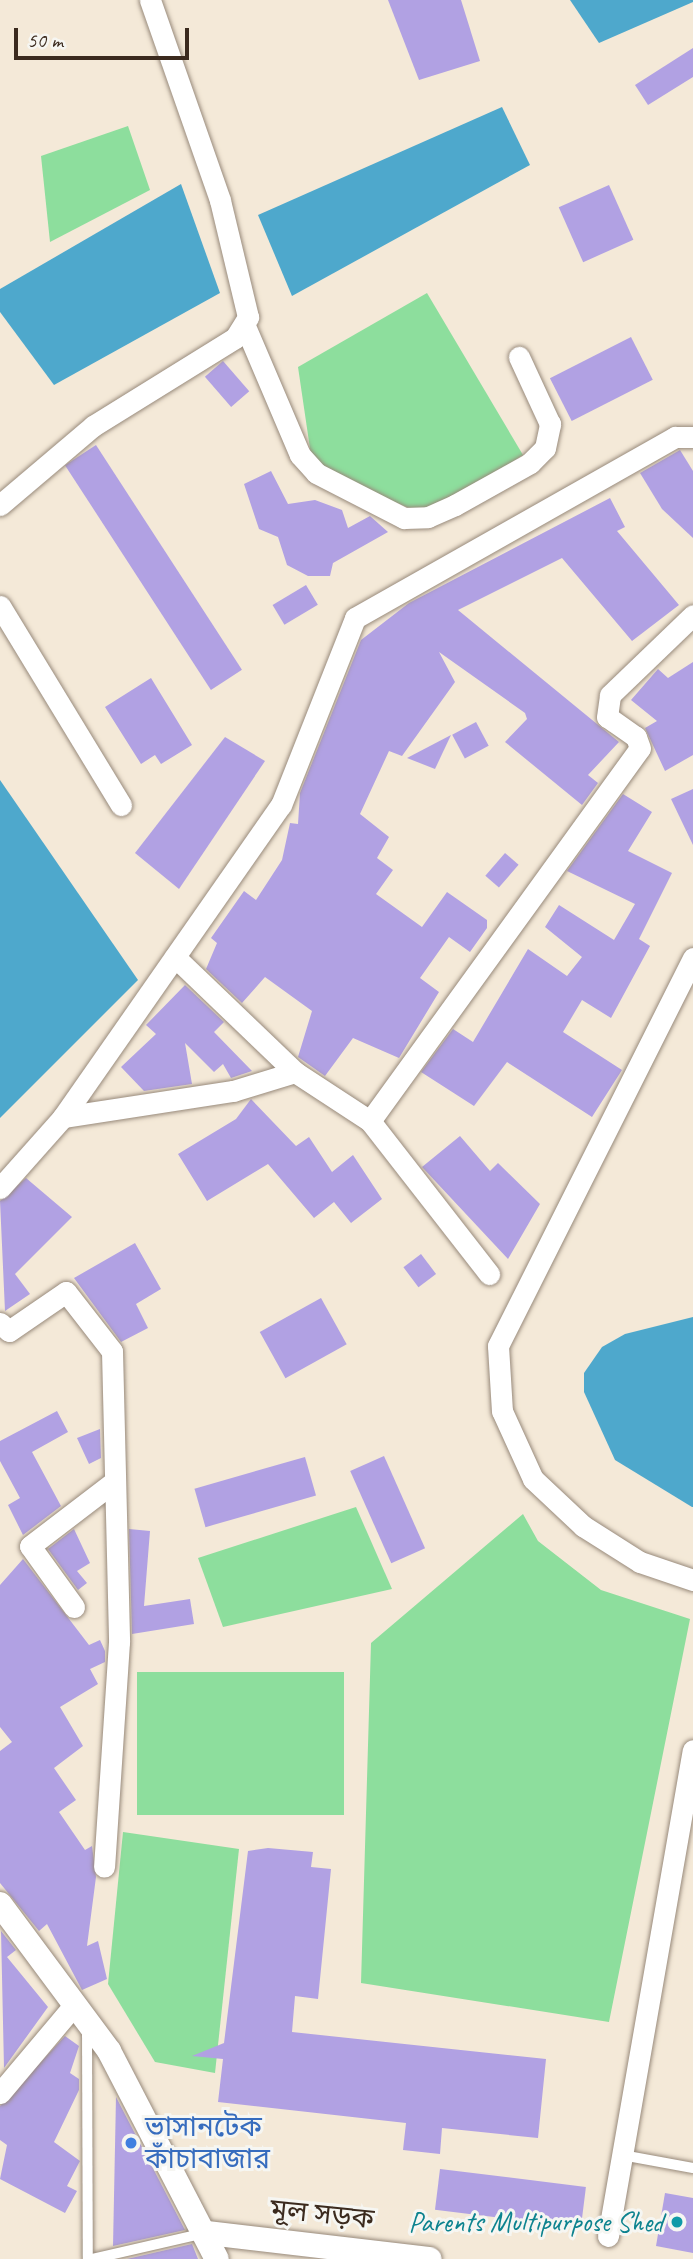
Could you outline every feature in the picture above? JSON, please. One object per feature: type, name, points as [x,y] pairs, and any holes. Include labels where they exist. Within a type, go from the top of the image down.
[{"type":"street","points":[[150,0],[220,200],[245,326],[300,455],[316,474],[404,519],[428,517],[530,463],[545,448],[550,424],[519,357]]},
{"type":"street","points":[[0,505],[93,426],[245,326]]},
{"type":"street","points":[[0,1188],[63,1117],[281,805],[355,618],[675,438],[693,437]]},
{"type":"street","points":[[0,606],[121,805]]},
{"type":"street","points":[[370,1121],[640,748],[636,737],[607,717],[610,695],[693,615]]},
{"type":"street","points":[[175,957],[295,1072],[370,1121],[489,1274]]},
{"type":"street","points":[[693,958],[498,1346],[502,1411],[533,1479],[606,1540],[640,1562],[693,1580]]},
{"type":"street","points":[[63,1117],[233,1091],[295,1072]]},
{"type":"street","points":[[0,1322],[9,1331],[66,1292],[112,1351],[119,1642],[104,1867]]},
{"type":"street","points":[[74,1607],[30,1546],[115,1481]]},
{"type":"street","points":[[608,2236],[693,1750]]},
{"type":"street","points":[[0,1905],[81,2013],[208,2233],[217,2259]]},
{"type":"street","points":[[0,2093],[81,2013]]},
{"type":"street","name":"মূল সড়ক","points":[[208,2233],[429,2259]]},
{"type":"lane","points":[[81,2013],[91,2259],[208,2233]]},
{"type":"lane","points":[[622,2155],[693,2168]]},
{"type":"green space","points":[[128,126],[150,190],[50,242],[41,156]]},
{"type":"green space","points":[[427,293],[523,455],[429,516],[313,469],[298,367]]},
{"type":"green space","points":[[356,1507],[392,1589],[223,1627],[198,1558]]},
{"type":"green space","points":[[523,1514],[538,1541],[601,1590],[690,1619],[609,2022],[361,1983],[371,1643]]},
{"type":"green space","points":[[137,1672],[344,1672],[344,1815],[137,1815]]},
{"type":"green space","points":[[123,1832],[239,1849],[215,2073],[155,2062],[108,1984]]},
{"type":"water","points":[[570,0],[693,0],[693,2],[599,43]]},
{"type":"water","points":[[502,107],[530,165],[292,296],[258,215]]},
{"type":"water","points":[[181,184],[220,293],[54,385],[0,312],[0,289]]},
{"type":"water","points":[[0,780],[138,980],[0,1118]]},
{"type":"water","points":[[693,1317],[692,1507],[615,1460],[584,1392],[584,1373],[602,1347],[625,1334]]},
{"type":"building","points":[[388,0],[461,0],[480,61],[419,80]]},
{"type":"building","points":[[693,48],[693,77],[648,105],[635,85]]},
{"type":"building","points":[[609,185],[633,240],[583,262],[559,207]]},
{"type":"building","points":[[631,337],[653,380],[572,421],[550,378]]},
{"type":"building","points":[[223,361],[249,391],[231,407],[205,377]]},
{"type":"building","points":[[96,445],[242,670],[211,690],[65,465]]},
{"type":"building","points":[[680,450],[693,471],[693,538],[662,509],[640,473]]},
{"type":"building","points":[[271,471],[288,504],[315,500],[342,510],[348,528],[370,516],[388,532],[333,563],[330,576],[308,576],[287,565],[278,537],[259,529],[244,484]]},
{"type":"building","points":[[610,498],[625,527],[617,531],[679,605],[632,641],[562,558],[458,610],[619,742],[588,775],[598,783],[582,805],[505,742],[527,719],[525,713],[439,652],[455,682],[402,756],[389,751],[360,814],[389,837],[377,858],[393,870],[376,894],[422,927],[447,892],[487,920],[487,928],[470,952],[449,937],[420,978],[439,992],[399,1058],[353,1038],[325,1076],[298,1057],[312,1011],[265,977],[242,1003],[206,969],[217,943],[211,938],[244,891],[256,900],[282,860],[290,823],[298,824],[300,793],[361,640],[409,603]]},
{"type":"building","points":[[306,585],[318,605],[284,625],[273,605]]},
{"type":"building","points":[[693,662],[693,755],[665,771],[645,728],[657,721],[631,700],[658,669],[668,678]]},
{"type":"building","points":[[151,678],[192,745],[161,764],[155,755],[141,764],[105,707]]},
{"type":"building","points":[[476,722],[489,746],[465,759],[452,735]]},
{"type":"building","points":[[451,735],[435,769],[407,758]]},
{"type":"building","points":[[225,737],[265,761],[179,889],[135,853]]},
{"type":"building","points":[[693,789],[693,845],[671,799]]},
{"type":"building","points":[[623,794],[652,812],[628,851],[672,873],[639,939],[650,946],[611,1018],[582,1000],[563,1032],[622,1070],[592,1117],[507,1062],[474,1106],[421,1072],[453,1029],[473,1042],[528,949],[567,976],[582,957],[545,927],[559,905],[614,940],[635,904],[567,871]]},
{"type":"building","points":[[505,853],[519,865],[499,887],[485,876]]},
{"type":"building","points":[[185,985],[224,1022],[214,1032],[252,1071],[231,1078],[223,1064],[214,1072],[185,1043],[192,1084],[144,1091],[121,1067],[156,1034],[146,1025]]},
{"type":"building","points":[[251,1099],[296,1146],[309,1137],[332,1172],[353,1155],[382,1199],[351,1223],[334,1202],[314,1218],[268,1164],[207,1201],[178,1154],[236,1119]]},
{"type":"building","points":[[460,1136],[490,1171],[498,1163],[540,1204],[508,1259],[422,1167]]},
{"type":"building","points":[[26,1178],[72,1217],[15,1274],[30,1294],[5,1311],[0,1201]]},
{"type":"building","points":[[135,1243],[161,1289],[136,1304],[148,1328],[121,1342],[74,1278]]},
{"type":"building","points":[[421,1254],[436,1274],[418,1287],[403,1267]]},
{"type":"building","points":[[321,1298],[347,1344],[285,1378],[260,1332]]},
{"type":"building","points":[[57,1411],[68,1432],[32,1452],[61,1506],[23,1535],[8,1505],[20,1498],[0,1461],[0,1441]]},
{"type":"building","points":[[100,1429],[101,1458],[89,1464],[77,1438]]},
{"type":"building","points":[[384,1456],[425,1548],[391,1563],[350,1471]]},
{"type":"building","points":[[305,1457],[316,1495],[205,1527],[194,1489]]},
{"type":"building","points":[[74,1529],[90,1563],[77,1571],[87,1583],[78,1590],[48,1549]]},
{"type":"building","points":[[129,1529],[150,1531],[144,1606],[190,1599],[194,1624],[132,1634]]},
{"type":"building","points":[[23,1559],[89,1645],[100,1640],[105,1651],[105,1662],[90,1669],[98,1684],[60,1707],[83,1746],[54,1768],[76,1800],[59,1812],[85,1850],[92,1846],[96,1877],[87,1946],[98,1941],[107,1979],[82,1990],[47,1924],[39,1931],[0,1883],[0,1751],[12,1742],[0,1727],[0,1585]]},
{"type":"building","points":[[268,1848],[313,1852],[311,1867],[331,1869],[318,1999],[295,1996],[292,2032],[546,2059],[538,2138],[442,2128],[440,2154],[403,2150],[406,2123],[218,2102],[223,2059],[192,2056],[224,2043],[248,1851]]},
{"type":"building","points":[[1,1931],[16,1950],[7,1957],[48,2007],[4,2068]]},
{"type":"building","points":[[65,2036],[79,2046],[70,2073],[79,2079],[79,2090],[54,2142],[80,2161],[67,2186],[77,2191],[65,2213],[0,2179],[7,2145],[0,2140],[0,2106]]},
{"type":"building","name":"ভাসানটেক কাঁচাবাজার","points":[[116,2097],[185,2230],[113,2246]]},
{"type":"building","points":[[440,2169],[586,2187],[581,2228],[435,2210]]},
{"type":"building","name":"Parents Multipurpose Shed","points":[[665,2193],[693,2198],[693,2253],[656,2246]]},
{"type":"building","points":[[192,2244],[198,2259],[127,2259]]},
{"type":"place","name":"ভাসানটেক কাঁচাবাজার","points":[[131,2143]]},
{"type":"place","name":"Parents Multipurpose Shed","points":[[677,2222]]}]
